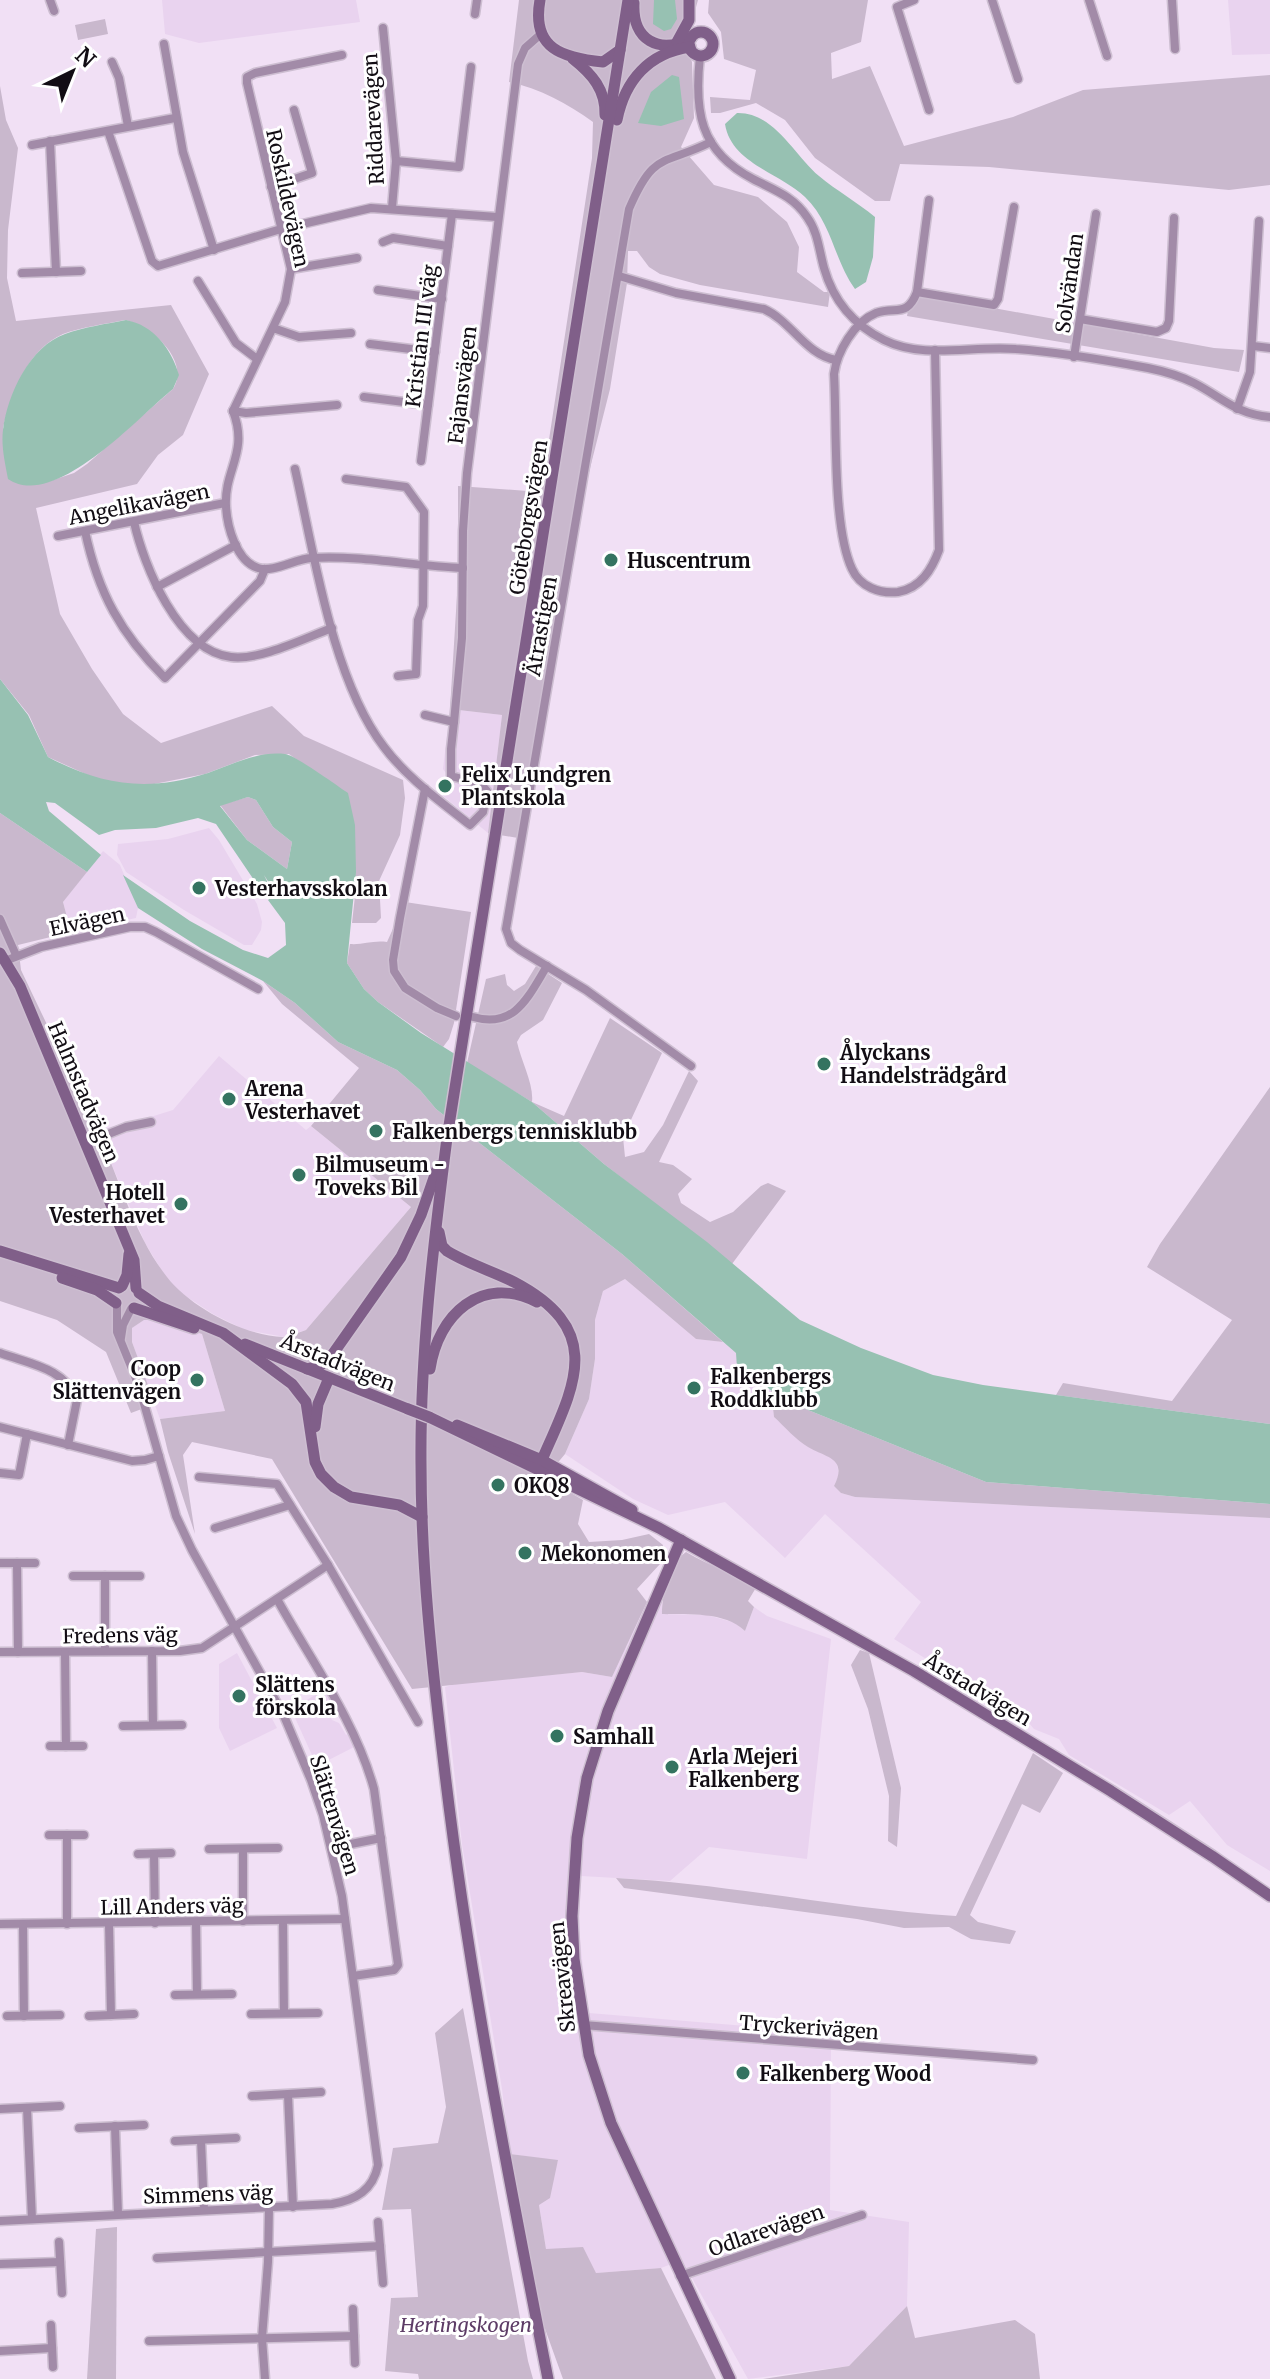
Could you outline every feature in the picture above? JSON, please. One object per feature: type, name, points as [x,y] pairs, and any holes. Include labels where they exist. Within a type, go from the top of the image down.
[{"type":"main road","points":[[540,0],[538,16],[542,33],[554,50],[573,59],[596,81],[604,95],[604,128],[592,202],[596,209]]},
{"type":"main road","points":[[631,0],[634,20],[646,39],[659,45],[677,42],[693,39],[709,36],[713,45],[708,53],[700,56],[693,39],[695,0]]},
{"type":"main road","name":"Göteborgsvägen","points":[[448,1135],[620,50],[631,0]]},
{"type":"main road","points":[[677,42],[687,25],[689,0]]},
{"type":"main road","points":[[602,173],[610,163],[619,109],[634,78],[659,56],[693,39]]},
{"type":"main road","points":[[573,59],[603,62],[620,50]]},
{"type":"main road","name":"Halmstadvägen","points":[[7,956],[129,1249],[136,1269],[137,1291]]},
{"type":"main road","points":[[448,1135],[426,1329],[423,1392],[422,1517],[430,1648],[460,1897],[548,2379]]},
{"type":"main road","points":[[307,1369],[326,1362],[385,1281],[412,1235],[428,1199],[448,1135]]},
{"type":"main road","points":[[439,1207],[439,1236],[447,1251],[537,1295],[566,1324],[572,1339],[575,1373],[568,1400],[540,1464]]},
{"type":"main road","points":[[116,1304],[115,1295],[127,1275],[129,1249]]},
{"type":"main road","points":[[3,1252],[137,1291],[139,1301],[132,1309],[123,1309],[97,1290],[3,1252]]},
{"type":"main road","name":"Årstadvägen","points":[[137,1291],[158,1306],[234,1340]]},
{"type":"main road","points":[[423,1392],[440,1332],[453,1314],[472,1301],[494,1294],[513,1294],[554,1311]]},
{"type":"main road","name":"Årstadvägen","points":[[132,1309],[234,1340],[429,1417],[471,1430],[605,1493],[659,1528],[914,1671],[1111,1791],[1270,1896]]},
{"type":"main road","points":[[234,1340],[281,1374],[300,1393],[306,1402],[315,1462],[321,1474],[334,1487],[351,1497],[399,1505],[422,1517]]},
{"type":"main road","points":[[342,1342],[337,1352],[335,1373],[357,1389]]},
{"type":"main road","points":[[311,1434],[318,1404],[329,1378]]},
{"type":"main road","name":"Årstadvägen","points":[[540,1464],[618,1510],[659,1528]]},
{"type":"main road","points":[[618,1510],[664,1539],[669,1546],[671,1559]]},
{"type":"main road","name":"Skreavägen","points":[[681,1540],[605,1717],[587,1778],[577,1838],[572,1916],[575,1972],[583,2025],[611,2123],[730,2379]]},
{"type":"street","points":[[50,0],[54,11]]},
{"type":"street","points":[[475,14],[477,0]]},
{"type":"street","points":[[914,0],[897,7],[929,110]]},
{"type":"street","points":[[992,0],[1018,79]]},
{"type":"street","points":[[1089,0],[1107,56]]},
{"type":"street","points":[[1172,0],[1175,49]]},
{"type":"street","name":"Riddarevägen","points":[[383,28],[396,161],[392,208]]},
{"type":"street","name":"Fajansvägen","points":[[425,789],[470,825],[483,812],[487,791],[481,784],[451,776],[462,638],[467,473],[518,64],[525,48],[542,33]]},
{"type":"street","points":[[164,44],[183,152],[214,250]]},
{"type":"street","name":"Roskildevägen","points":[[233,411],[285,302],[291,269],[247,77],[342,55]]},
{"type":"street","points":[[700,56],[699,119],[711,142],[736,168],[785,195],[806,215],[820,246],[835,296],[861,326],[892,344],[915,350],[1012,348],[1169,373],[1194,383],[1249,415],[1270,417]]},
{"type":"street","points":[[112,62],[119,78],[128,126]]},
{"type":"street","points":[[396,161],[459,167],[471,67]]},
{"type":"street","points":[[271,187],[312,173],[294,110]]},
{"type":"street","points":[[32,145],[175,118]]},
{"type":"street","points":[[108,131],[152,261],[158,266],[354,211],[392,208],[497,217]]},
{"type":"street","points":[[50,141],[56,272]]},
{"type":"street","name":"Ätrastigen","points":[[691,1066],[586,990],[511,943],[506,929],[629,209],[658,162],[711,142]]},
{"type":"street","points":[[929,200],[917,292],[909,307],[873,314],[843,345],[836,360],[843,533],[851,568],[857,578],[870,588],[899,592],[922,580],[933,567],[939,550],[935,350]]},
{"type":"street","points":[[917,292],[994,305],[998,299],[1014,207]]},
{"type":"street","name":"Kristian III väg","points":[[421,461],[452,214]]},
{"type":"street","name":"Solvändan","points":[[1074,357],[1096,214]]},
{"type":"street","points":[[1080,319],[1157,332],[1166,328],[1169,321],[1174,218]]},
{"type":"street","points":[[1237,409],[1250,372],[1259,221]]},
{"type":"street","points":[[383,242],[393,238],[448,246]]},
{"type":"street","points":[[291,269],[357,258]]},
{"type":"street","points":[[22,273],[81,271]]},
{"type":"street","points":[[619,276],[676,293],[764,309],[776,315],[822,356],[836,360]]},
{"type":"street","points":[[198,281],[236,343],[257,359]]},
{"type":"street","points":[[378,290],[442,299]]},
{"type":"street","points":[[273,328],[299,337],[351,333]]},
{"type":"street","points":[[370,344],[435,352]]},
{"type":"street","points":[[1253,346],[1270,348]]},
{"type":"street","points":[[364,397],[428,405]]},
{"type":"street","points":[[337,405],[233,411],[239,444],[225,503],[236,545],[250,564],[265,569],[315,558],[355,557],[463,568]]},
{"type":"street","points":[[295,469],[320,588],[355,696],[377,737],[406,772],[425,789],[400,918],[394,971],[405,988],[456,1016]]},
{"type":"street","points":[[346,479],[406,487],[424,512],[424,566],[416,674],[398,676]]},
{"type":"street","name":"Angelikavägen","points":[[58,536],[225,503]]},
{"type":"street","points":[[134,522],[141,550],[172,613],[200,643],[219,655],[233,658],[264,652],[332,628]]},
{"type":"street","points":[[85,531],[96,576],[122,629],[137,651],[165,678],[260,581],[265,569]]},
{"type":"street","points":[[157,587],[236,545]]},
{"type":"street","points":[[425,715],[454,722]]},
{"type":"street","points":[[0,919],[7,956]]},
{"type":"street","name":"Elvägen","points":[[7,956],[140,926],[258,989]]},
{"type":"street","points":[[473,1017],[489,1021],[506,1017],[525,1002],[547,966]]},
{"type":"street","points":[[86,1143],[126,1127],[151,1122]]},
{"type":"street","name":"Slättenvägen","points":[[116,1304],[115,1322],[139,1386],[176,1516],[273,1693],[311,1780],[331,1848],[345,1919],[377,2145]]},
{"type":"street","points":[[121,1339],[123,1325],[132,1309]]},
{"type":"street","points":[[0,1353],[67,1380],[77,1400],[68,1445]]},
{"type":"street","points":[[0,1427],[132,1461],[159,1456]]},
{"type":"street","points":[[0,1473],[19,1475],[27,1434]]},
{"type":"street","points":[[199,1477],[277,1484],[328,1565],[418,1722]]},
{"type":"street","points":[[215,1528],[290,1505]]},
{"type":"street","points":[[0,1563],[35,1563]]},
{"type":"street","points":[[17,1563],[18,1652]]},
{"type":"street","name":"Fredens väg","points":[[0,1652],[202,1648],[328,1565]]},
{"type":"street","points":[[73,1576],[140,1576]]},
{"type":"street","points":[[105,1576],[105,1651]]},
{"type":"street","points":[[277,1599],[361,1748],[374,1789],[398,1965],[394,1970],[353,1976]]},
{"type":"street","points":[[152,1651],[153,1725]]},
{"type":"street","points":[[65,1653],[66,1746]]},
{"type":"street","points":[[123,1726],[182,1725]]},
{"type":"street","points":[[50,1746],[83,1746]]},
{"type":"street","points":[[49,1835],[84,1835]]},
{"type":"street","points":[[67,1835],[67,1924]]},
{"type":"street","points":[[331,1848],[381,1838]]},
{"type":"street","points":[[209,1849],[278,1848]]},
{"type":"street","points":[[243,1849],[243,1921]]},
{"type":"street","points":[[138,1854],[171,1853]]},
{"type":"street","points":[[154,1854],[155,1923]]},
{"type":"street","name":"Lill Anders väg","points":[[0,1924],[345,1919]]},
{"type":"street","points":[[283,1921],[284,2013]]},
{"type":"street","points":[[196,1923],[197,1994]]},
{"type":"street","points":[[23,1924],[24,2016]]},
{"type":"street","points":[[109,1924],[111,2015]]},
{"type":"street","points":[[175,1995],[232,1994]]},
{"type":"street","points":[[251,2014],[318,2013]]},
{"type":"street","points":[[89,2016],[134,2014]]},
{"type":"street","points":[[7,2016],[60,2015]]},
{"type":"street","name":"Tryckerivägen","points":[[583,2025],[1033,2060]]},
{"type":"street","points":[[252,2096],[321,2092]]},
{"type":"street","points":[[288,2095],[293,2207]]},
{"type":"street","points":[[0,2109],[60,2106]]},
{"type":"street","points":[[27,2108],[32,2219]]},
{"type":"street","points":[[79,2128],[144,2125]]},
{"type":"street","points":[[115,2126],[118,2214]]},
{"type":"street","points":[[175,2141],[236,2138]]},
{"type":"street","points":[[201,2140],[204,2210]]},
{"type":"street","name":"Simmens väg","points":[[0,2221],[293,2207],[348,2201],[360,2195],[376,2176],[377,2145]]},
{"type":"street","points":[[265,2379],[262,2338],[269,2207]]},
{"type":"street","name":"Odlarevägen","points":[[680,2276],[862,2215]]},
{"type":"street","points":[[378,2222],[383,2283]]},
{"type":"street","points":[[59,2242],[62,2293]]},
{"type":"street","points":[[157,2258],[380,2246]]},
{"type":"street","points":[[0,2264],[60,2262]]},
{"type":"street","points":[[353,2309],[355,2363]]},
{"type":"street","points":[[51,2325],[53,2367]]},
{"type":"street","points":[[149,2341],[354,2336]]},
{"type":"street","points":[[0,2351],[52,2348]]},
{"type":"shaded area","points":[[162,0],[356,0],[360,22],[199,43],[165,34]]},
{"type":"shaded area","points":[[654,0],[675,0],[677,19],[671,29],[664,31],[653,24]]},
{"type":"shaded area","points":[[1228,0],[1270,0],[1270,54],[1232,55]]},
{"type":"shaded area","points":[[672,75],[679,77],[684,119],[661,126],[638,123],[651,92]]},
{"type":"shaded area","points":[[737,113],[762,119],[773,127],[819,176],[875,217],[873,257],[866,282],[855,289],[821,218],[805,197],[746,158],[737,148],[725,124]]},
{"type":"shaded area","points":[[126,320],[153,332],[166,347],[179,375],[173,389],[118,438],[72,472],[49,482],[27,485],[8,479],[3,442],[5,416],[15,387],[31,360],[52,340],[65,334]]},
{"type":"shaded area","points":[[0,679],[28,715],[48,757],[107,780],[165,783],[265,754],[285,754],[297,759],[348,793],[355,825],[356,872],[347,963],[364,989],[378,1002],[421,1033],[532,1102],[604,1164],[707,1242],[800,1320],[861,1348],[933,1375],[983,1385],[1270,1424],[1270,1504],[986,1482],[808,1410],[772,1391],[737,1368],[736,1353],[622,1254],[436,1109],[397,1070],[338,1042],[295,1003],[263,981],[202,949],[138,908],[123,875],[190,921],[243,950],[268,958],[286,945],[285,923],[268,900],[276,894],[264,875],[270,887],[265,890],[258,886],[216,824],[198,818],[156,828],[115,830],[99,835],[55,803],[46,802],[49,811],[101,855],[87,872],[0,813]],"holes":[[[248,797],[256,800],[273,827],[292,842],[287,869],[247,840],[220,806]]]},
{"type":"shaded area","points":[[450,709],[502,715],[488,833],[436,790],[448,776],[443,769]]},
{"type":"shaded area","name":"Vesterhavsskolan","points":[[209,828],[257,904],[262,922],[252,945],[244,945],[126,872],[117,855],[118,844],[168,839]]},
{"type":"shaded area","points":[[103,851],[120,865],[138,908],[136,918],[71,932],[63,902]]},
{"type":"shaded area","points":[[219,1056],[306,1130],[311,1126],[411,1207],[306,1330],[285,1337],[245,1330],[178,1291],[145,1243],[97,1130],[173,1110]]},
{"type":"shaded area","points":[[625,1279],[696,1339],[723,1342],[736,1353],[748,1375],[771,1391],[774,1417],[807,1446],[837,1463],[839,1475],[834,1486],[841,1493],[855,1497],[1270,1518],[1270,1871],[1227,1845],[1190,1801],[1169,1815],[1069,1755],[1059,1739],[1034,1729],[1012,1703],[999,1704],[894,1639],[921,1602],[825,1514],[785,1558],[725,1502],[668,1515],[633,1499],[565,1454],[589,1399],[595,1359],[595,1320],[603,1291]]},
{"type":"shaded area","points":[[144,1320],[156,1320],[202,1334],[225,1411],[160,1419],[132,1342],[132,1328]]},
{"type":"shaded area","points":[[662,1595],[662,1614],[707,1615],[736,1623],[745,1631],[754,1607],[767,1616],[831,1639],[807,1859],[709,1847],[670,1881],[581,1876],[579,1930],[587,2005],[589,2013],[831,2033],[830,2210],[909,2222],[907,2306],[849,2366],[748,2379],[682,2260],[661,2268],[596,2273],[546,2249],[539,2205],[558,2161],[510,2154],[462,1844],[445,1687],[582,1672],[612,1677],[647,1602]]},
{"type":"shaded area","name":"Slättens förskola","points":[[237,1653],[277,1728],[230,1751],[219,1728],[219,1664]]},
{"type":"shaded area","points":[[326,1689],[333,1701],[329,1714],[332,1720],[339,1723],[346,1735],[349,1733],[356,1746],[317,1766],[291,1709]]},
{"type":"green space","points":[[519,0],[698,0],[685,47],[692,62],[694,118],[681,147],[714,185],[758,197],[787,222],[799,247],[797,272],[824,292],[830,292],[828,307],[700,285],[660,274],[649,267],[637,251],[628,251],[627,283],[610,389],[584,492],[518,838],[488,833],[502,715],[450,709],[458,579],[458,486],[541,492],[592,158],[593,122],[553,98],[509,82]]},
{"type":"green space","points":[[709,0],[868,0],[861,42],[831,53],[832,79],[870,66],[904,146],[1013,117],[1083,90],[1270,75],[1270,185],[1229,190],[989,167],[900,164],[890,201],[875,201],[815,158],[785,120],[756,103],[711,113],[710,97],[750,100],[756,70],[724,59],[721,32],[708,13]]},
{"type":"green space","points":[[105,19],[108,34],[78,40],[75,25]]},
{"type":"green space","points":[[0,86],[6,120],[18,148],[8,230],[7,278],[16,321],[171,305],[209,374],[183,435],[158,455],[137,484],[36,508],[60,614],[123,714],[161,743],[272,706],[304,736],[403,780],[405,798],[400,835],[379,881],[381,918],[376,923],[352,923],[354,854],[311,770],[289,754],[255,755],[205,774],[144,786],[101,781],[48,757],[29,715],[0,679]],"holes":[[[125,320],[156,337],[173,356],[177,367],[173,389],[87,464],[74,473],[47,482],[3,428],[23,374],[40,350],[63,334]]]},
{"type":"green space","points":[[911,293],[1214,348],[1244,350],[1239,372],[907,316]]},
{"type":"green space","points":[[248,797],[256,800],[273,827],[292,842],[287,869],[247,840],[220,805]]},
{"type":"green space","points":[[0,813],[87,872],[63,902],[71,932],[18,945],[21,970],[97,1129],[145,1243],[167,1277],[189,1299],[219,1318],[252,1331],[283,1337],[306,1330],[411,1207],[311,1126],[359,1068],[282,1004],[263,981],[295,1003],[338,1042],[397,1070],[436,1109],[622,1254],[723,1342],[696,1339],[625,1279],[603,1291],[595,1320],[595,1359],[589,1399],[565,1454],[545,1478],[583,1500],[578,1524],[589,1542],[649,1534],[663,1545],[660,1564],[637,1589],[647,1602],[612,1677],[582,1672],[412,1689],[272,1459],[192,1442],[183,1455],[195,1534],[160,1419],[225,1411],[202,1334],[156,1320],[144,1320],[132,1328],[132,1342],[155,1404],[131,1413],[106,1352],[57,1320],[0,1301]]},
{"type":"green space","points":[[405,902],[471,912],[454,1023],[443,1047],[378,1002],[364,989],[347,963],[350,944],[387,942]]},
{"type":"green space","points":[[536,966],[562,983],[543,1020],[521,1035],[517,1042],[529,1080],[532,1102],[467,1063],[486,979],[505,974],[507,985],[514,991],[525,984]]},
{"type":"green space","points":[[610,1018],[662,1053],[623,1137],[625,1157],[644,1152],[663,1125],[689,1071],[698,1081],[659,1162],[673,1165],[692,1179],[678,1194],[681,1203],[710,1222],[733,1212],[768,1183],[786,1191],[732,1264],[604,1164],[532,1102],[564,1116]]},
{"type":"green space","points":[[1270,1087],[1270,1424],[1056,1395],[1063,1383],[1172,1401],[1232,1320],[1147,1267]]},
{"type":"green space","points":[[771,1391],[808,1410],[986,1482],[1270,1504],[1270,1518],[855,1497],[841,1493],[834,1486],[839,1470],[833,1460],[804,1444],[774,1417]]},
{"type":"green space","points":[[686,1552],[757,1586],[748,1601],[754,1607],[745,1631],[717,1617],[662,1614],[668,1580],[675,1564]]},
{"type":"green space","points":[[860,1650],[869,1653],[901,1788],[897,1847],[888,1841],[889,1796],[868,1709],[851,1665]]},
{"type":"green space","points":[[1033,1753],[1063,1773],[1040,1813],[1022,1804],[970,1915],[978,1922],[1016,1931],[1010,1944],[971,1939],[949,1927],[904,1928],[624,1888],[616,1878],[701,1885],[956,1916]]},
{"type":"green space","name":"Hertingskogen","points":[[463,2008],[533,2379],[419,2379],[418,2374],[385,2371],[391,2298],[418,2297],[411,2209],[382,2210],[393,2148],[438,2143],[446,2107],[435,2033]]},
{"type":"green space","points":[[510,2154],[558,2160],[550,2198],[539,2205],[546,2249],[583,2247],[596,2273],[661,2268],[716,2379],[563,2379],[544,2326]]},
{"type":"green space","points":[[117,2227],[116,2379],[87,2379],[96,2229]]},
{"type":"green space","points":[[907,2306],[915,2338],[1015,2320],[1035,2334],[1040,2379],[763,2379],[849,2366]]},
{"type":"place","name":"Huscentrum","points":[[611,560]]},
{"type":"place","name":"Felix Lundgren Plantskola","points":[[445,786]]},
{"type":"place","name":"Vesterhavsskolan","points":[[199,888]]},
{"type":"place","name":"Ålyckans Handelsträdgård","points":[[824,1064]]},
{"type":"place","name":"Arena Vesterhavet","points":[[229,1099]]},
{"type":"place","name":"Falkenbergs tennisklubb","points":[[376,1131]]},
{"type":"place","name":"Bilmuseum - Toveks Bil","points":[[299,1175]]},
{"type":"place","name":"Hotell Vesterhavet","points":[[181,1204]]},
{"type":"place","name":"Coop Slättenvägen","points":[[197,1380]]},
{"type":"place","name":"Falkenbergs Roddklubb","points":[[694,1388]]},
{"type":"place","name":"OKQ8","points":[[498,1485]]},
{"type":"place","name":"Mekonomen","points":[[525,1553]]},
{"type":"place","name":"Slättens förskola","points":[[239,1696]]},
{"type":"place","name":"Samhall","points":[[557,1736]]},
{"type":"place","name":"Arla Mejeri Falkenberg","points":[[672,1767]]},
{"type":"place","name":"Falkenberg Wood","points":[[743,2073]]}]
